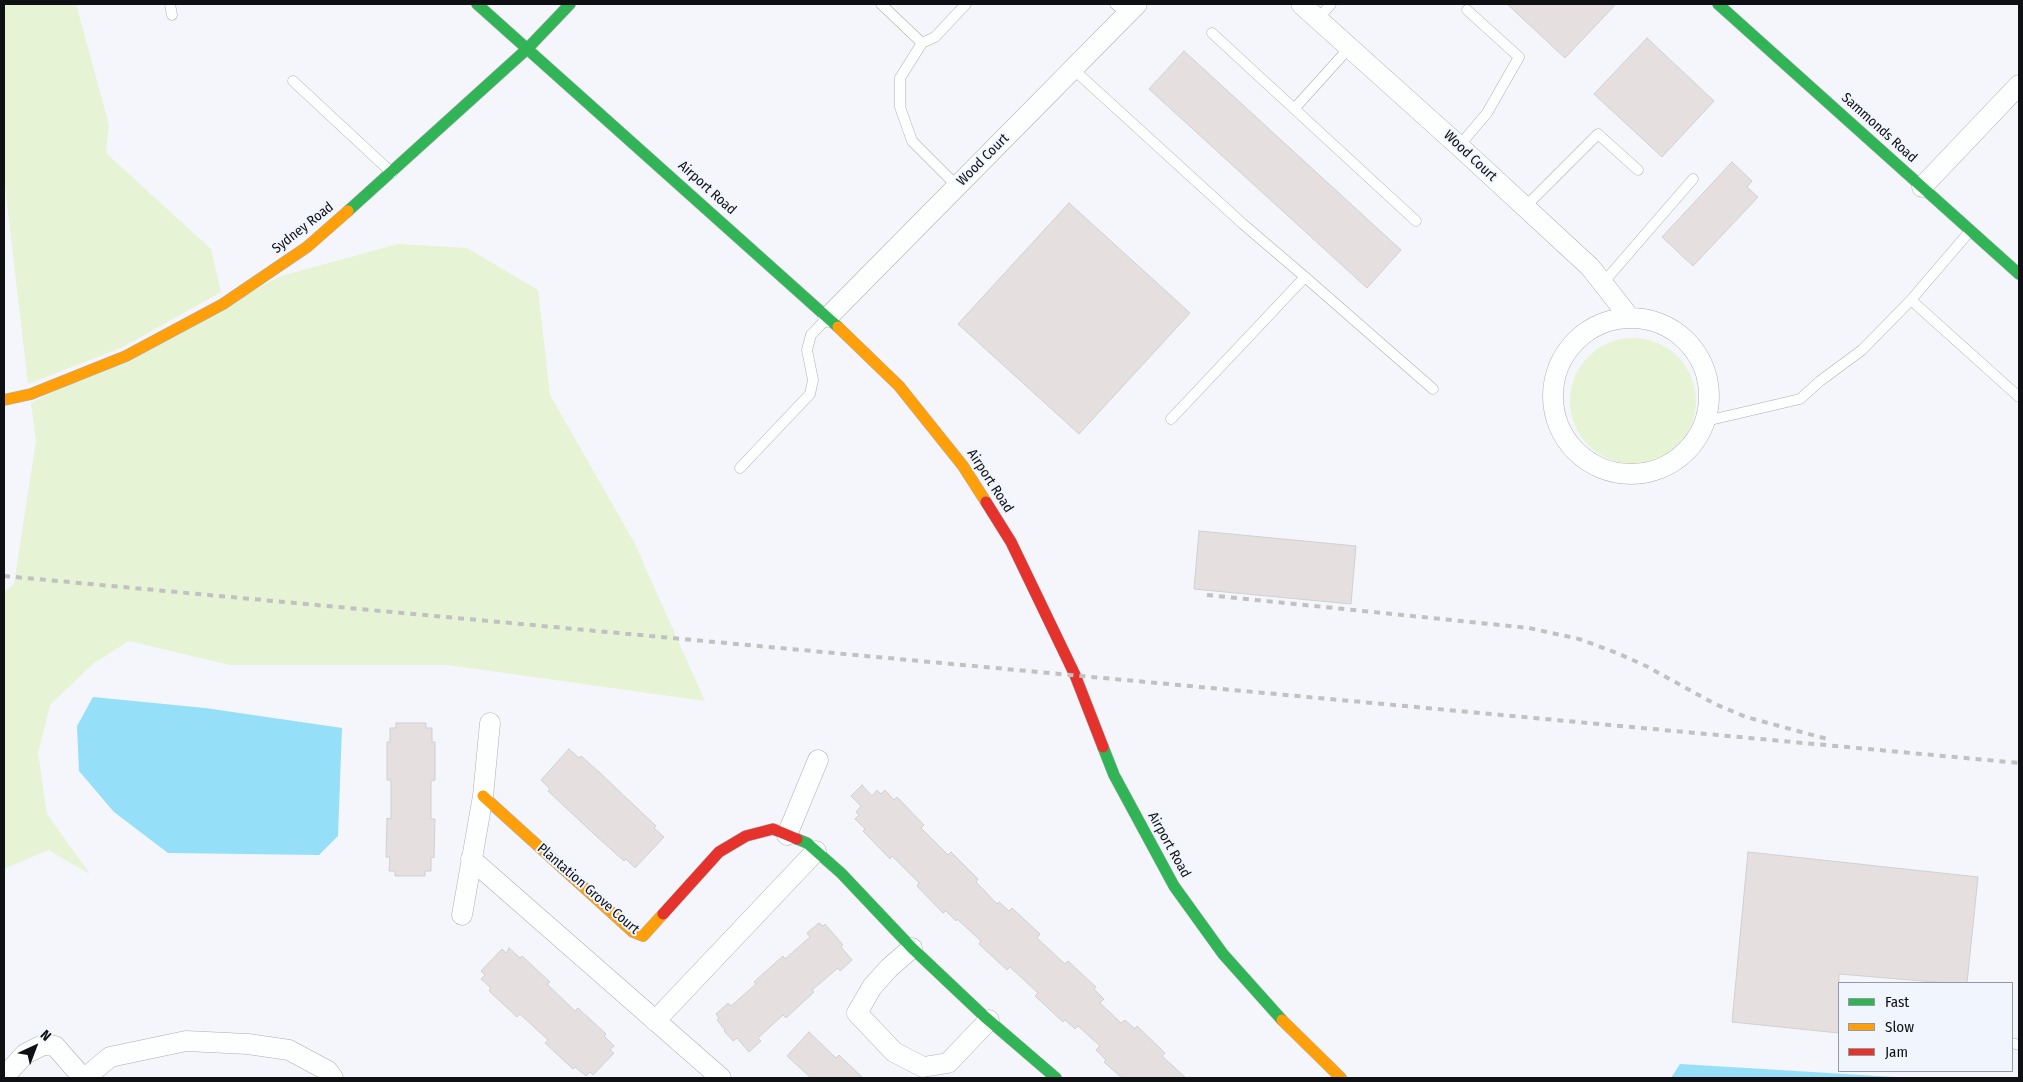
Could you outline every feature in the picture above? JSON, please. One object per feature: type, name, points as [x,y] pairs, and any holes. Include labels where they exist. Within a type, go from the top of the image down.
[{"type":"street","name":"Airport Road","points":[[477,4],[828,317],[905,393],[963,466],[1011,542],[1075,676],[1114,775],[1174,886],[1223,954],[1287,1025],[1341,1078]]},
{"type":"street","name":"Sydney Road","points":[[4,400],[31,394],[126,356],[223,304],[307,247],[392,173],[527,48],[570,4]]},
{"type":"street","name":"Wood Court","points":[[1301,4],[1590,267],[1630,318]]},
{"type":"street","name":"Sammonds Road","points":[[1718,4],[2019,274]]},
{"type":"street","name":"Wood Court","points":[[828,317],[1073,69],[1127,7]]},
{"type":"street","points":[[1922,187],[2019,85]]},
{"type":"street","points":[[1630,318],[1655,321],[1677,332],[1695,350],[1706,372],[1710,397],[1706,422],[1693,445],[1674,462],[1650,473],[1623,474],[1598,467],[1576,452],[1561,431],[1553,406],[1554,379],[1564,355],[1581,335],[1604,322],[1630,318]]},
{"type":"street","points":[[462,915],[483,796],[490,723]]},
{"type":"street","points":[[787,835],[818,760]]},
{"type":"street","name":"Plantation Grove Court","points":[[483,796],[633,932],[643,936],[719,852],[746,836],[773,829],[807,843],[841,873],[912,948],[989,1020],[1056,1078]]},
{"type":"street","points":[[656,1021],[816,852]]},
{"type":"street","points":[[471,859],[721,1078]]},
{"type":"street","points":[[912,948],[889,968],[872,987],[858,1013],[894,1052],[923,1067],[948,1063],[989,1020]]},
{"type":"street","points":[[4,1077],[25,1054],[42,1045],[55,1046],[84,1078],[110,1057],[186,1041],[248,1044],[289,1050],[328,1071],[333,1078]]},
{"type":"lane","points":[[170,4],[172,15]]},
{"type":"lane","points":[[881,4],[922,43]]},
{"type":"lane","points":[[957,186],[912,141],[900,107],[900,78],[922,43],[935,37],[966,4]]},
{"type":"lane","points":[[1318,19],[1331,4]]},
{"type":"lane","points":[[1459,146],[1487,114],[1519,57],[1467,10]]},
{"type":"lane","points":[[1212,33],[1416,221]]},
{"type":"lane","points":[[1294,109],[1350,48]]},
{"type":"lane","points":[[1073,69],[1243,224],[1433,389]]},
{"type":"lane","points":[[293,81],[392,173]]},
{"type":"lane","points":[[1525,207],[1598,134],[1638,170]]},
{"type":"lane","points":[[1603,283],[1693,180]]},
{"type":"lane","points":[[1706,422],[1800,399],[1820,381],[1862,350],[1911,300],[1971,230]]},
{"type":"lane","points":[[1172,419],[1306,277]]},
{"type":"lane","points":[[1911,300],[2019,397]]},
{"type":"lane","points":[[740,468],[810,394],[813,380],[807,350],[811,335],[828,317]]},
{"type":"green space","points":[[4,4],[76,4],[109,125],[106,153],[211,249],[221,292],[123,347],[28,384],[4,177]]},
{"type":"green space","points":[[398,244],[467,248],[538,290],[550,395],[634,542],[705,701],[448,665],[230,665],[129,641],[94,663],[50,705],[38,753],[47,814],[90,874],[48,850],[4,869],[4,592],[14,584],[36,441],[31,403],[281,276]]},
{"type":"green space","points":[[1633,338],[1657,343],[1668,348],[1678,356],[1686,366],[1691,377],[1696,401],[1691,425],[1686,436],[1678,446],[1668,454],[1657,459],[1633,464],[1609,459],[1598,454],[1588,446],[1580,436],[1575,425],[1570,401],[1575,377],[1580,366],[1588,356],[1598,348],[1609,343]]},
{"type":"water","points":[[93,697],[205,708],[342,728],[338,836],[319,855],[168,853],[114,812],[79,771],[77,726]]},
{"type":"water","points":[[1680,1064],[1911,1078],[1671,1078]]},
{"type":"building","points":[[1507,4],[1616,4],[1565,58]]},
{"type":"building","points":[[1647,38],[1714,101],[1662,157],[1594,94]]},
{"type":"building","points":[[1184,51],[1401,250],[1367,288],[1149,89]]},
{"type":"building","points":[[1732,162],[1752,181],[1747,187],[1758,197],[1693,266],[1662,237]]},
{"type":"building","points":[[1069,203],[1190,313],[1079,434],[958,324]]},
{"type":"building","points":[[1199,531],[1356,546],[1351,604],[1194,589]]},
{"type":"building","points":[[396,723],[426,723],[426,728],[432,728],[432,742],[435,742],[435,780],[431,781],[431,819],[435,819],[434,858],[431,857],[431,871],[425,871],[425,876],[395,876],[395,871],[389,871],[390,857],[386,857],[387,818],[391,819],[391,780],[387,780],[387,742],[390,742],[390,728],[396,728]]},
{"type":"building","points":[[569,749],[579,758],[581,756],[599,772],[656,826],[654,828],[664,837],[635,868],[626,859],[624,861],[548,791],[550,789],[541,780]]},
{"type":"building","points":[[862,785],[872,796],[877,790],[881,794],[885,790],[894,800],[897,797],[924,825],[921,828],[948,855],[951,852],[978,879],[976,882],[997,904],[999,902],[1009,911],[1012,908],[1040,934],[1037,938],[1065,964],[1068,961],[1096,987],[1094,989],[1104,999],[1100,1003],[1121,1023],[1125,1020],[1135,1029],[1137,1026],[1165,1053],[1162,1056],[1186,1078],[1122,1078],[1104,1062],[1106,1060],[1096,1050],[1100,1046],[1078,1026],[1075,1029],[1065,1020],[1063,1022],[1035,996],[1038,993],[1010,967],[1007,970],[979,944],[981,941],[957,919],[956,921],[946,911],[943,913],[917,886],[919,883],[892,856],[890,859],[863,831],[865,829],[855,819],[859,815],[856,812],[861,806],[851,796]]},
{"type":"building","points":[[1748,852],[1978,877],[1967,982],[1934,982],[1839,974],[1838,1033],[1732,1022]]},
{"type":"building","points":[[819,923],[823,926],[825,924],[843,945],[841,947],[852,960],[840,971],[838,968],[812,990],[814,992],[786,1018],[783,1015],[758,1038],[761,1041],[749,1052],[737,1038],[733,1041],[724,1031],[717,1020],[719,1018],[716,1014],[728,1003],[731,1006],[783,956],[785,959],[810,937],[807,933]]},
{"type":"building","points":[[509,948],[520,958],[522,956],[550,982],[547,984],[575,1011],[578,1008],[606,1034],[604,1036],[614,1046],[610,1050],[614,1053],[593,1075],[590,1072],[586,1076],[575,1067],[573,1069],[545,1043],[548,1040],[520,1014],[517,1017],[489,991],[491,988],[481,979],[485,975],[481,971],[502,949],[506,953]]},
{"type":"building","points":[[809,1032],[836,1058],[839,1055],[863,1078],[811,1078],[787,1056]]},
{"type":"railway","points":[[4,576],[2019,763]]},
{"type":"railway","points":[[1207,595],[1529,628],[1579,639],[1646,666],[1715,704],[1746,717],[1831,740]]},
{"type":"traffic: fast","points":[[477,4],[838,327]]},
{"type":"traffic: fast","points":[[348,211],[527,49],[570,4]]},
{"type":"traffic: fast","points":[[1718,4],[2019,274]]},
{"type":"traffic: fast","points":[[1103,747],[1114,775],[1174,886],[1223,954],[1282,1020]]},
{"type":"traffic: fast","points":[[797,839],[807,843],[841,873],[912,948],[985,1017],[1056,1078]]},
{"type":"traffic: slow","points":[[4,400],[31,394],[126,356],[223,304],[307,247],[348,211]]},
{"type":"traffic: slow","points":[[838,327],[899,386],[963,466],[986,502]]},
{"type":"traffic: slow","points":[[483,796],[633,932],[643,936],[663,914]]},
{"type":"traffic: slow","points":[[1282,1020],[1341,1078]]},
{"type":"traffic: jam","points":[[986,502],[1011,542],[1075,675],[1103,747]]},
{"type":"traffic: jam","points":[[663,914],[719,852],[746,836],[773,829],[797,839]]}]
